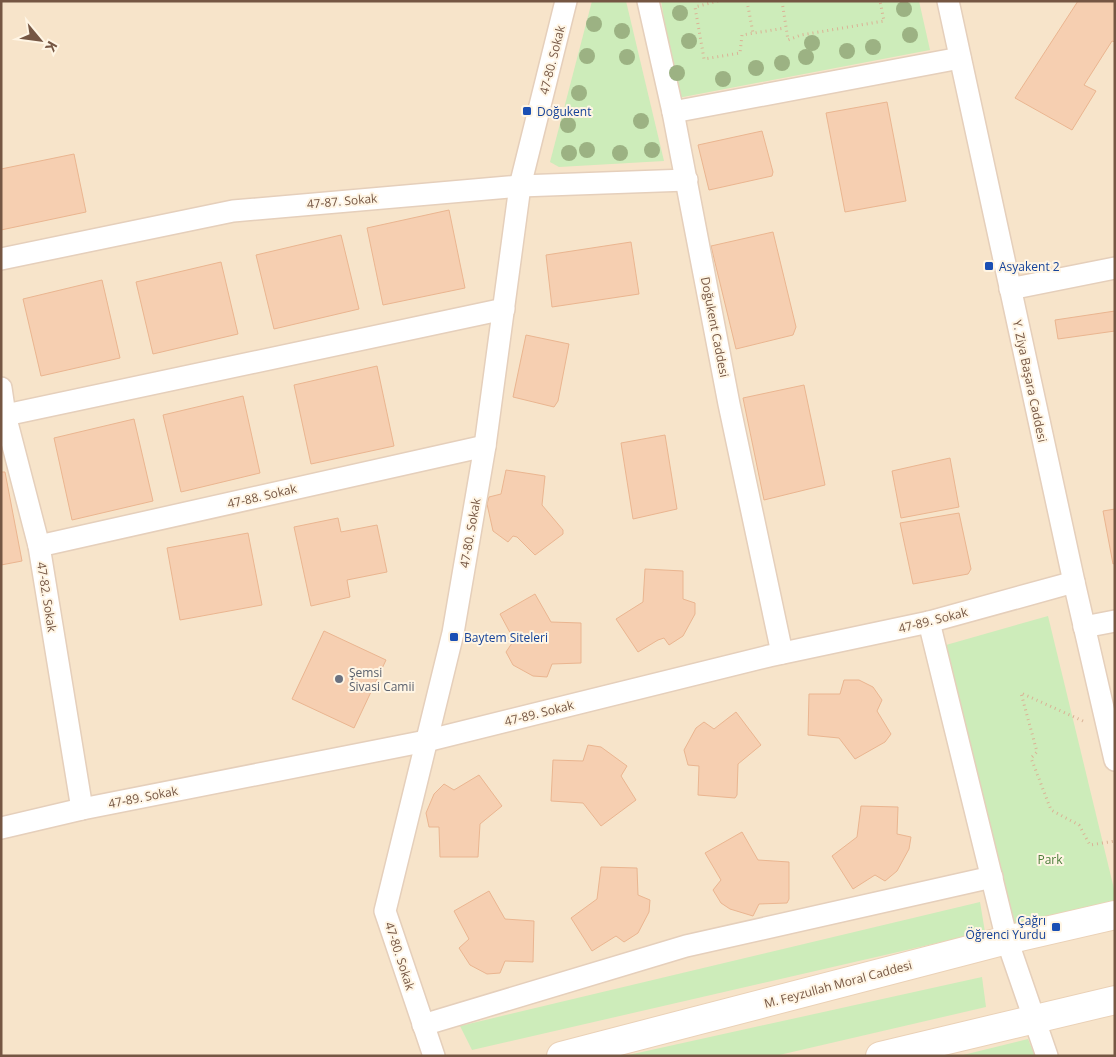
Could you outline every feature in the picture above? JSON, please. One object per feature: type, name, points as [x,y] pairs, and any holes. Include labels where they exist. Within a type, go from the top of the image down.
[{"type":"main road","name":"M. Feyzullah Moral Caddesi","points":[[561,1056],[1007,940],[1115,915]]},
{"type":"main road","points":[[880,1056],[1115,1000]]},
{"type":"street","name":"47-80. Sokak","points":[[434,1056],[385,911],[453,633],[485,446],[520,186],[566,1]]},
{"type":"street","name":"Doğukent Caddesi","points":[[648,1],[688,180],[729,404],[782,653]]},
{"type":"street","name":"Y. Ziya Başara Caddesi","points":[[948,1],[1074,582],[1115,760]]},
{"type":"street","points":[[673,112],[960,58]]},
{"type":"street","name":"47-87. Sokak","points":[[1,259],[234,211],[520,186],[688,180]]},
{"type":"street","points":[[1010,289],[1115,268]]},
{"type":"street","points":[[3,415],[504,309]]},
{"type":"street","name":"47-82. Sokak","points":[[1,388],[3,415],[39,546],[82,809]]},
{"type":"street","name":"47-88. Sokak","points":[[39,546],[485,446]]},
{"type":"street","name":"47-89. Sokak","points":[[1,828],[82,809],[426,740],[782,653],[929,622],[1074,582]]},
{"type":"street","points":[[1084,627],[1115,621]]},
{"type":"street","points":[[929,622],[1007,940],[1047,1056]]},
{"type":"street","points":[[423,1025],[686,946],[992,878]]},
{"type":"path","points":[[718,1],[695,7],[704,59],[740,53],[742,35],[785,28]]},
{"type":"path","points":[[747,1],[753,33]]},
{"type":"path","points":[[782,1],[788,40],[801,35],[884,21],[880,1]]},
{"type":"path","points":[[1108,732],[1021,693],[1036,752],[1031,758],[1051,810],[1079,824],[1090,844],[1115,841]]},
{"type":"shaded area","points":[[1,1],[1115,1],[1115,1056],[1,1056]]},
{"type":"green space","points":[[592,1],[626,1],[664,161],[559,167],[550,162]]},
{"type":"green space","points":[[661,1],[919,1],[930,50],[678,98]]},
{"type":"green space","name":"Park","points":[[1048,616],[1115,893],[1115,910],[1010,934],[946,645]]},
{"type":"green space","points":[[980,902],[985,932],[472,1050],[460,1026]]},
{"type":"green space","points":[[982,977],[986,1007],[775,1056],[624,1056]]},
{"type":"green space","points":[[1028,1039],[1035,1056],[959,1056]]},
{"type":"building","points":[[1078,1],[1115,1],[1115,42],[1112,41],[1084,85],[1096,91],[1072,130],[1015,98]]},
{"type":"building","points":[[887,102],[906,201],[845,212],[826,113]]},
{"type":"building","points":[[762,131],[773,172],[772,176],[709,190],[698,145]]},
{"type":"building","points":[[74,154],[86,212],[1,230],[1,169]]},
{"type":"building","points":[[449,210],[465,288],[383,305],[367,228]]},
{"type":"building","points":[[773,232],[796,327],[793,335],[736,349],[711,246]]},
{"type":"building","points":[[341,235],[359,309],[274,329],[256,255]]},
{"type":"building","points":[[631,242],[639,294],[552,307],[546,255]]},
{"type":"building","points":[[221,262],[238,334],[153,354],[136,282]]},
{"type":"building","points":[[102,280],[120,358],[41,376],[23,299]]},
{"type":"building","points":[[1115,311],[1115,331],[1058,339],[1055,320]]},
{"type":"building","points":[[526,335],[569,344],[558,401],[554,407],[513,397]]},
{"type":"building","points":[[377,366],[394,446],[311,464],[294,385]]},
{"type":"building","points":[[804,385],[825,485],[764,500],[743,398]]},
{"type":"building","points":[[243,396],[260,473],[181,492],[163,415]]},
{"type":"building","points":[[134,419],[153,501],[72,520],[54,438]]},
{"type":"building","points":[[665,435],[677,509],[633,519],[621,443]]},
{"type":"building","points":[[950,458],[959,507],[901,518],[892,471]]},
{"type":"building","points":[[506,470],[545,476],[542,505],[563,530],[563,534],[535,555],[517,537],[513,536],[508,542],[493,531],[487,504],[489,497],[501,494]]},
{"type":"building","points":[[1,472],[5,472],[22,561],[1,565]]},
{"type":"building","points":[[1115,509],[1115,563],[1113,564],[1103,511]]},
{"type":"building","points":[[959,513],[971,569],[968,574],[913,584],[900,523]]},
{"type":"building","points":[[338,518],[341,532],[377,525],[387,572],[347,580],[350,597],[311,606],[294,527]]},
{"type":"building","points":[[248,533],[262,605],[180,620],[167,548]]},
{"type":"building","points":[[645,569],[683,571],[683,599],[695,603],[695,614],[683,636],[669,645],[664,638],[658,640],[638,652],[616,619],[643,602]]},
{"type":"building","points":[[535,594],[551,622],[581,623],[581,663],[552,664],[547,677],[533,676],[513,665],[506,652],[514,640],[500,614]]},
{"type":"building","name":"Şemsi Sivasi Camii","points":[[324,631],[386,660],[354,728],[292,699]]},
{"type":"building","points":[[844,680],[859,680],[873,687],[882,700],[877,711],[891,734],[885,742],[855,759],[839,738],[808,735],[809,694],[840,694]]},
{"type":"building","points":[[736,712],[761,745],[738,764],[737,795],[735,798],[698,795],[699,766],[688,765],[684,750],[696,728],[704,722],[714,729]]},
{"type":"building","points":[[588,745],[601,747],[627,766],[621,776],[636,800],[601,826],[583,803],[551,801],[553,760],[583,761]]},
{"type":"building","points":[[479,775],[502,806],[480,824],[478,857],[440,857],[439,827],[429,827],[426,813],[434,794],[444,784],[454,790]]},
{"type":"building","points":[[861,806],[898,807],[897,834],[911,837],[909,849],[897,871],[885,881],[875,875],[853,889],[832,856],[857,837]]},
{"type":"building","points":[[742,832],[758,860],[789,862],[789,899],[787,903],[759,904],[753,916],[730,909],[721,903],[713,890],[721,880],[705,853]]},
{"type":"building","points":[[601,867],[637,868],[638,895],[650,900],[649,912],[638,933],[624,942],[616,936],[592,951],[571,918],[597,899]]},
{"type":"building","points":[[489,891],[505,919],[534,921],[533,962],[505,961],[500,973],[487,974],[470,965],[459,948],[469,939],[454,911]]},
{"type":"place","name":"Doğukent","points":[[527,111]]},
{"type":"place","name":"Asyakent 2","points":[[989,266]]},
{"type":"place","name":"Baytem Siteleri","points":[[454,637]]},
{"type":"place","name":"Şemsi Sivasi Camii","points":[[339,679]]},
{"type":"place","name":"Çağrı Öğrenci Yurdu","points":[[1056,927]]}]
